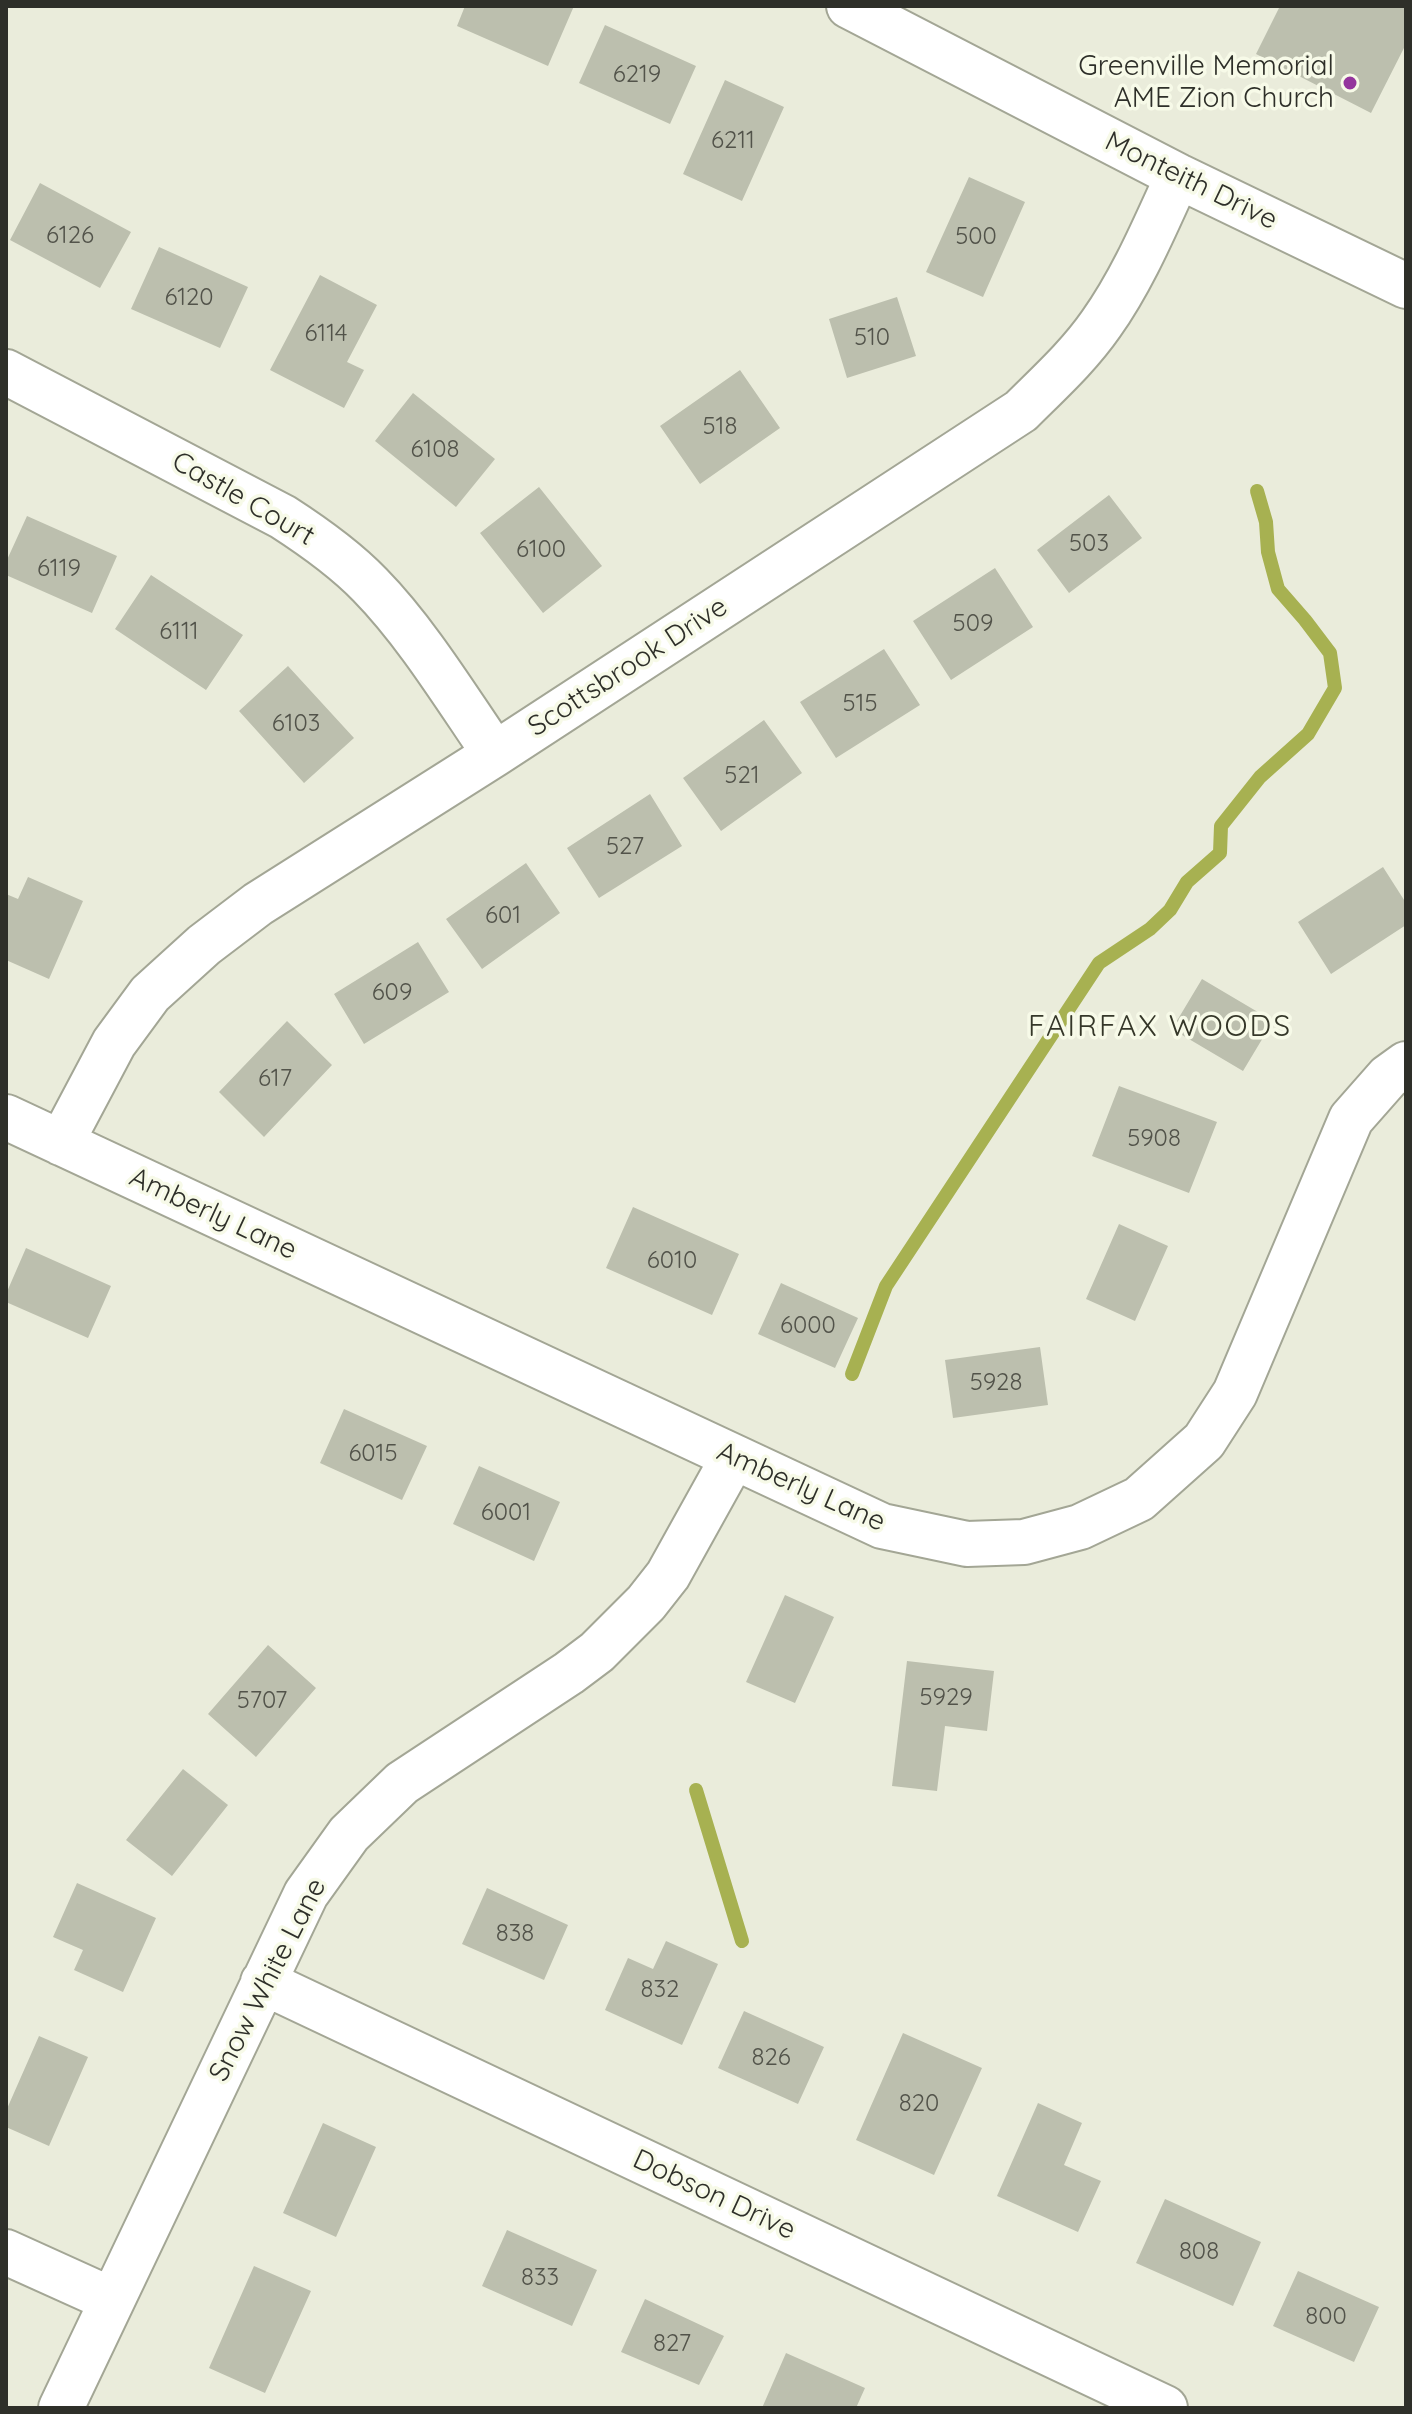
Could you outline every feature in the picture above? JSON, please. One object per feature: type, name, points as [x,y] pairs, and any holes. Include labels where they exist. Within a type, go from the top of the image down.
[{"type":"street","name":"Monteith Drive","points":[[849,6],[1178,176],[1406,286]]},
{"type":"street","name":"Scottsbrook Drive","points":[[61,1143],[114,1043],[150,994],[204,945],[258,904],[495,754],[1021,411],[1078,354],[1102,323],[1143,254],[1178,176]]},
{"type":"street","name":"Castle Court","points":[[6,372],[283,517],[314,537],[369,584],[394,611],[495,754]]},
{"type":"street","name":"Amberly Lane","points":[[6,1117],[882,1526],[967,1544],[1024,1542],[1080,1527],[1139,1499],[1204,1441],[1235,1393],[1351,1119],[1388,1077],[1406,1064]]},
{"type":"street","name":"Snow White Lane","points":[[61,2408],[306,1894],[349,1834],[402,1783],[597,1652],[646,1603],[668,1575],[733,1458]]},
{"type":"street","name":"Dobson Drive","points":[[263,1982],[1165,2408]]},
{"type":"street","points":[[6,2252],[112,2300]]},
{"type":"building","points":[[465,6],[574,6],[548,66],[457,26]]},
{"type":"building","name":"Greenville Memorial AME Zion Church","points":[[1280,6],[1406,6],[1406,44],[1371,113],[1256,54]]},
{"type":"building","points":[[605,25],[696,66],[670,124],[579,83]]},
{"type":"building","points":[[725,80],[784,107],[742,201],[683,174]]},
{"type":"building","points":[[969,177],[1025,202],[983,297],[926,272]]},
{"type":"building","points":[[40,183],[131,232],[100,288],[10,240]]},
{"type":"building","points":[[159,247],[248,287],[220,348],[131,309]]},
{"type":"building","points":[[320,275],[377,305],[347,362],[364,370],[344,408],[270,370]]},
{"type":"building","points":[[897,297],[916,356],[847,378],[829,319]]},
{"type":"building","points":[[740,370],[780,428],[700,484],[660,426]]},
{"type":"building","points":[[413,393],[495,459],[456,507],[375,441]]},
{"type":"building","points":[[539,487],[602,566],[543,613],[480,533]]},
{"type":"building","points":[[1109,495],[1142,538],[1069,593],[1037,550]]},
{"type":"building","points":[[27,516],[117,556],[92,613],[6,575],[6,562]]},
{"type":"building","points":[[995,568],[1033,627],[951,680],[913,621]]},
{"type":"building","points":[[151,575],[243,635],[206,690],[115,629]]},
{"type":"building","points":[[884,649],[920,705],[836,758],[800,702]]},
{"type":"building","points":[[288,666],[354,738],[304,783],[239,711]]},
{"type":"building","points":[[764,720],[802,773],[721,831],[683,778]]},
{"type":"building","points":[[650,794],[682,846],[599,898],[567,848]]},
{"type":"building","points":[[526,863],[560,913],[482,969],[446,919]]},
{"type":"building","points":[[1383,867],[1406,903],[1406,925],[1331,974],[1298,922]]},
{"type":"building","points":[[28,877],[83,901],[49,979],[6,960],[6,894],[18,899]]},
{"type":"building","points":[[418,942],[449,992],[364,1044],[334,994]]},
{"type":"building","points":[[1202,979],[1273,1021],[1243,1071],[1172,1029]]},
{"type":"building","points":[[287,1021],[332,1065],[264,1137],[219,1092]]},
{"type":"building","points":[[1119,1086],[1217,1122],[1189,1193],[1092,1156]]},
{"type":"building","points":[[633,1207],[739,1254],[712,1315],[606,1268]]},
{"type":"building","points":[[1119,1224],[1168,1246],[1135,1321],[1086,1299]]},
{"type":"building","points":[[26,1248],[111,1286],[88,1338],[6,1302],[6,1294]]},
{"type":"building","points":[[781,1283],[858,1318],[835,1368],[758,1334]]},
{"type":"building","points":[[1040,1347],[1048,1405],[953,1418],[945,1360]]},
{"type":"building","points":[[344,1409],[427,1446],[402,1500],[320,1463]]},
{"type":"building","points":[[479,1466],[560,1502],[534,1561],[453,1524]]},
{"type":"building","points":[[785,1595],[834,1617],[795,1703],[746,1682]]},
{"type":"building","points":[[268,1645],[316,1688],[256,1757],[208,1714]]},
{"type":"building","points":[[907,1661],[994,1671],[987,1731],[945,1726],[937,1791],[892,1786]]},
{"type":"building","points":[[183,1769],[228,1805],[172,1876],[126,1840]]},
{"type":"building","points":[[77,1883],[156,1918],[123,1992],[74,1970],[83,1950],[53,1937]]},
{"type":"building","points":[[487,1888],[568,1925],[544,1980],[462,1944]]},
{"type":"building","points":[[666,1941],[718,1964],[682,2045],[605,2010],[628,1958],[653,1969]]},
{"type":"building","points":[[744,2011],[824,2047],[798,2104],[718,2068]]},
{"type":"building","points":[[903,2033],[982,2068],[934,2175],[856,2140]]},
{"type":"building","points":[[39,2036],[88,2057],[49,2146],[6,2127],[6,2111]]},
{"type":"building","points":[[1038,2103],[1082,2123],[1064,2165],[1101,2181],[1078,2232],[997,2196]]},
{"type":"building","points":[[323,2123],[376,2147],[336,2237],[283,2213]]},
{"type":"building","points":[[1165,2199],[1261,2242],[1233,2306],[1136,2263]]},
{"type":"building","points":[[507,2230],[597,2270],[572,2326],[482,2286]]},
{"type":"building","points":[[254,2266],[311,2291],[265,2393],[209,2368]]},
{"type":"building","points":[[1298,2271],[1379,2307],[1354,2362],[1273,2326]]},
{"type":"building","points":[[645,2299],[724,2336],[699,2385],[621,2352]]},
{"type":"building","points":[[786,2353],[865,2388],[856,2408],[762,2408]]},
{"type":"waterway","points":[[852,1374],[886,1286],[1099,963],[1150,929],[1170,910],[1187,882],[1220,853],[1221,826],[1260,777],[1308,734],[1335,688],[1330,653],[1278,589],[1257,491]]},
{"type":"waterway","points":[[696,1790],[742,1941]]},
{"type":"place","name":"Greenville Memorial AME Zion Church","points":[[1350,83]]},
{"type":"district","name":"FAIRFAX WOODS","points":[[1160,1027]]}]
